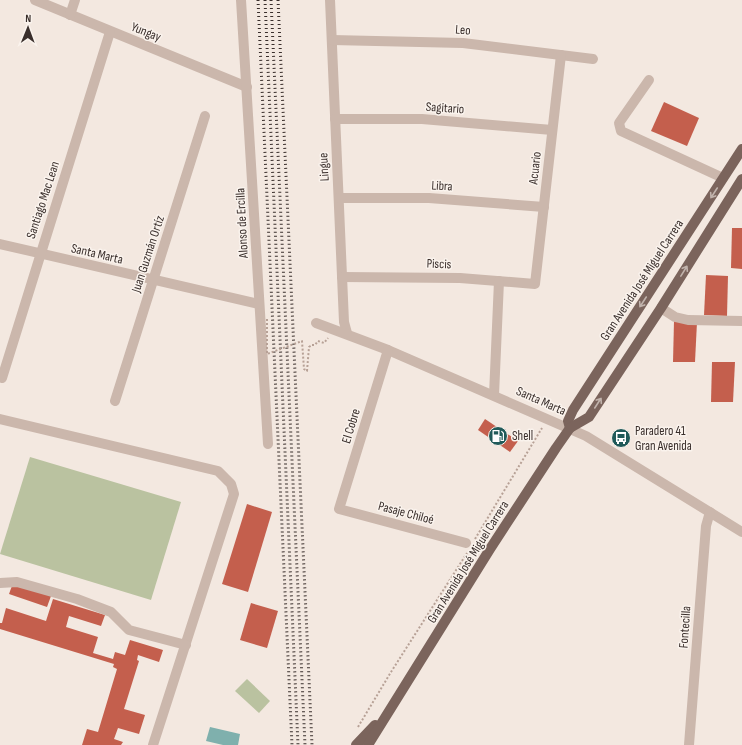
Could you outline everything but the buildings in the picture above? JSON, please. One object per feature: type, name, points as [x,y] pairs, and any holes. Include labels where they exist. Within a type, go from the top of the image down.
[{"type":"main road","name":"Gran Avenida José Miguel Carrera","points":[[570,428],[568,421],[572,410],[742,149]]},
{"type":"main road","name":"Gran Avenida José Miguel Carrera","points":[[368,745],[490,549],[570,428],[589,417],[661,308],[742,179]]},
{"type":"main road","name":"Gran Avenida José Miguel Carrera","points":[[356,745],[390,711]]},
{"type":"main road","name":"Gran Avenida José Miguel Carrera","points":[[376,745],[390,711]]},
{"type":"street","name":"Yungay","points":[[35,0],[247,87]]},
{"type":"street","points":[[70,15],[75,0]]},
{"type":"street","name":"Alonso de Ercilla","points":[[240,0],[247,87],[268,444]]},
{"type":"street","name":"Lingue","points":[[330,0],[344,322],[346,333]]},
{"type":"street","name":"Santiago Mac Lean","points":[[2,378],[110,32]]},
{"type":"street","name":"Leo","points":[[332,40],[463,43],[593,58]]},
{"type":"street","name":"Acuario","points":[[535,284],[561,55]]},
{"type":"street","points":[[648,80],[619,123],[621,131],[724,178]]},
{"type":"street","name":"Juan Guzmán Ortíz","points":[[115,401],[205,116]]},
{"type":"street","name":"Sagitario","points":[[335,119],[422,119],[552,130]]},
{"type":"street","name":"Libra","points":[[339,198],[429,198],[544,207]]},
{"type":"street","name":"Santa Marta","points":[[0,244],[259,304]]},
{"type":"street","name":"Piscis","points":[[342,277],[422,277],[535,284]]},
{"type":"street","points":[[494,395],[499,281]]},
{"type":"street","points":[[661,308],[675,317],[688,320],[742,321]]},
{"type":"street","name":"Santa Marta","points":[[316,323],[388,350],[548,418],[595,440],[742,532]]},
{"type":"street","name":"El Cobre","points":[[339,509],[388,350]]},
{"type":"street","points":[[0,419],[218,471],[231,484],[234,494],[153,745]]},
{"type":"street","name":"Pasaje Chiloé","points":[[339,509],[468,546]]},
{"type":"street","name":"Fontecilla","points":[[689,745],[706,526],[710,512]]},
{"type":"street","points":[[0,583],[16,582],[77,599],[111,612],[129,630],[186,645]]},
{"type":"path","points":[[267,319],[267,354],[302,342],[304,369],[307,371],[309,346],[312,345]]},
{"type":"path","points":[[356,731],[468,546],[548,418]]},
{"type":"green space","points":[[30,457],[181,502],[151,600],[0,554]]},
{"type":"green space","points":[[247,679],[270,701],[259,713],[235,691]]},
{"type":"water","points":[[210,727],[240,734],[238,745],[223,745],[206,741]]},
{"type":"railway","points":[[258,0],[292,745]]},
{"type":"railway","points":[[265,0],[298,745]]},
{"type":"railway","points":[[271,0],[305,745]]},
{"type":"railway","points":[[278,0],[312,745]]},
{"type":"place","name":"Shell","points":[[498,436]]},
{"type":"place","name":"Paradero 41 Gran Avenida","points":[[621,438]]}]
